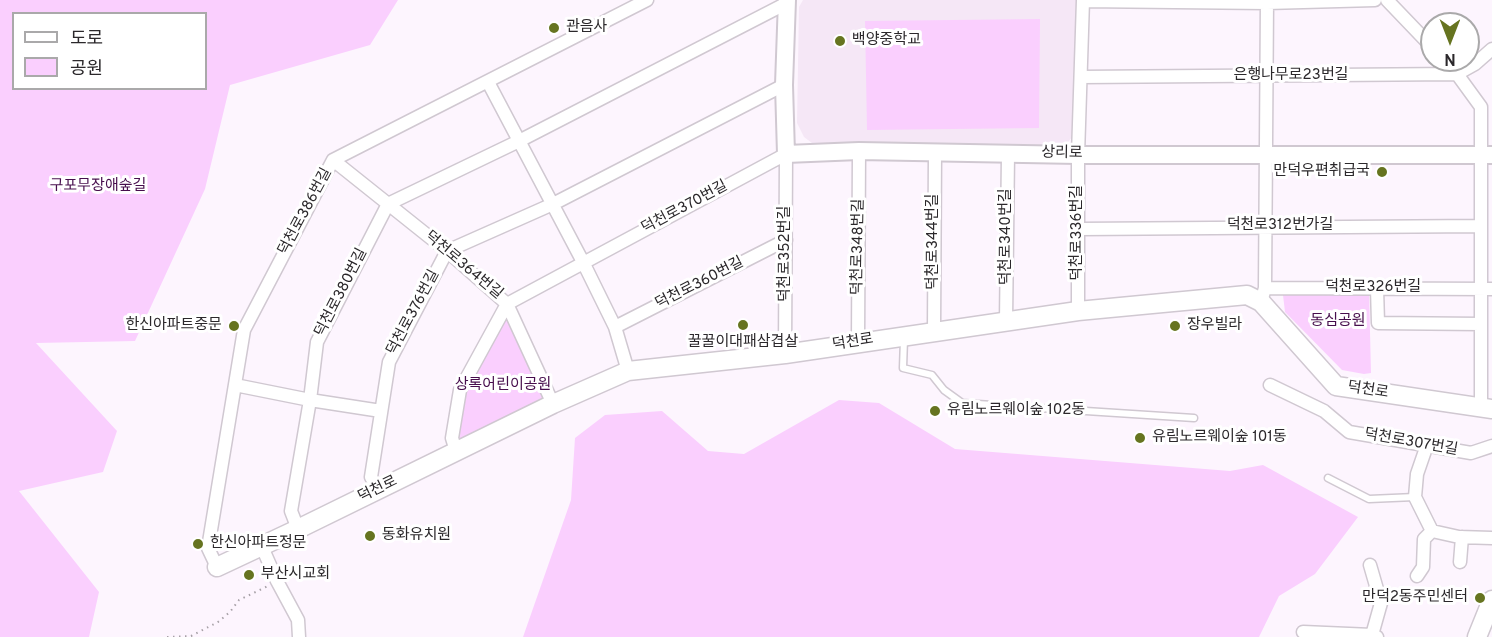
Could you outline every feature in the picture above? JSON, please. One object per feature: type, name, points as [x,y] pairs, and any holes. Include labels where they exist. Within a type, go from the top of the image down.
[{"type":"main road","name":"덕천로","points":[[217,567],[553,404],[628,371],[785,354],[1078,311],[1247,294],[1263,295],[1336,386],[1486,408]]},
{"type":"main road","points":[[1477,637],[1492,600]]},
{"type":"street","name":"덕천로386번길","points":[[217,567],[208,548],[244,330],[333,160],[647,0]]},
{"type":"street","points":[[1083,1],[1375,0]]},
{"type":"street","points":[[1387,0],[1420,34]]},
{"type":"street","points":[[388,204],[519,141],[787,1],[784,85],[786,154]]},
{"type":"street","name":"덕천로336번길","points":[[1078,311],[1078,155],[1083,1]]},
{"type":"street","points":[[1263,295],[1267,1]]},
{"type":"street","points":[[1486,408],[1481,324],[1487,289],[1481,226],[1487,155],[1481,107],[1457,74],[1475,64],[1492,49]]},
{"type":"street","name":"은행나무로23번길","points":[[1081,77],[1457,74]]},
{"type":"street","points":[[488,82],[615,327],[628,371]]},
{"type":"street","points":[[447,251],[553,204],[784,85]]},
{"type":"street","name":"상리로","points":[[786,154],[859,151],[1078,155],[1487,155]]},
{"type":"street","name":"덕천로348번길","points":[[858,343],[859,151]]},
{"type":"street","name":"덕천로344번길","points":[[934,331],[935,152]]},
{"type":"street","name":"덕천로352번길","points":[[785,354],[786,154]]},
{"type":"street","name":"덕천로370번길","points":[[507,304],[786,154]]},
{"type":"street","name":"덕천로340번길","points":[[1006,321],[1008,154]]},
{"type":"street","name":"덕천로364번길","points":[[333,160],[447,251],[507,304],[553,404]]},
{"type":"street","name":"덕천로380번길","points":[[298,529],[291,512],[310,400],[317,342],[388,204]]},
{"type":"street","name":"덕천로312번가길","points":[[1079,228],[1481,226]]},
{"type":"street","name":"덕천로360번길","points":[[615,327],[786,240]]},
{"type":"street","name":"덕천로376번길","points":[[378,490],[371,477],[389,362],[447,251]]},
{"type":"street","points":[[1377,288],[1378,323],[1481,324]]},
{"type":"street","name":"덕천로326번길","points":[[1263,295],[1377,288],[1487,289]]},
{"type":"street","points":[[456,451],[452,438],[460,390],[507,304]]},
{"type":"street","points":[[235,385],[381,411]]},
{"type":"street","name":"덕천로307번길","points":[[1270,385],[1324,411],[1349,432],[1472,453],[1492,446]]},
{"type":"street","points":[[1427,446],[1417,474],[1415,497],[1432,531]]},
{"type":"street","points":[[1432,531],[1462,537],[1492,538]]},
{"type":"street","points":[[1417,576],[1423,567],[1424,539],[1432,531]]},
{"type":"street","points":[[1460,562],[1462,537]]},
{"type":"street","points":[[262,547],[298,620],[299,637]]},
{"type":"street","points":[[1303,632],[1375,636],[1381,603],[1370,565]]},
{"type":"lane","points":[[904,336],[903,368],[932,375],[944,390],[962,403],[1194,418]]},
{"type":"lane","points":[[1328,478],[1369,499],[1415,497]]},
{"type":"path","points":[[167,637],[191,636],[218,622],[239,600],[277,581]]},
{"type":"shaded area","points":[[803,0],[1077,0],[1072,137],[1065,146],[816,146],[804,137],[797,123],[799,7]]},
{"type":"green space","name":"구포무장애숲길","points":[[0,0],[398,0],[370,45],[230,85],[205,189],[135,341],[36,343],[117,431],[103,472],[19,491],[99,592],[89,637],[0,637]]},
{"type":"green space","points":[[1040,19],[1039,128],[867,130],[865,21]]},
{"type":"green space","name":"동심공원","points":[[1369,290],[1371,373],[1342,370],[1285,312],[1283,295],[1290,291]]},
{"type":"green space","name":"상록어린이공원","points":[[505,310],[548,403],[458,447],[455,430],[461,394]]},
{"type":"green space","points":[[839,400],[879,403],[955,449],[1230,471],[1263,465],[1358,517],[1315,574],[1279,596],[1259,637],[523,637],[571,500],[575,438],[605,415],[662,411],[708,451],[744,454]]},
{"type":"place","name":"관음사","points":[[554,28]]},
{"type":"place","name":"백양중학교","points":[[840,41]]},
{"type":"place","name":"만덕우편취급국","points":[[1382,172]]},
{"type":"place","name":"꿀꿀이대패삼겹살","points":[[743,325]]},
{"type":"place","name":"한신아파트중문","points":[[234,326]]},
{"type":"place","name":"장우빌라","points":[[1175,326]]},
{"type":"place","name":"유림노르웨이숲 102동","points":[[935,411]]},
{"type":"place","name":"유림노르웨이숲 101동","points":[[1140,438]]},
{"type":"place","name":"동화유치원","points":[[370,536]]},
{"type":"place","name":"한신아파트정문","points":[[198,544]]},
{"type":"place","name":"부산시교회","points":[[249,575]]},
{"type":"place","name":"만덕2동주민센터","points":[[1480,598]]}]
